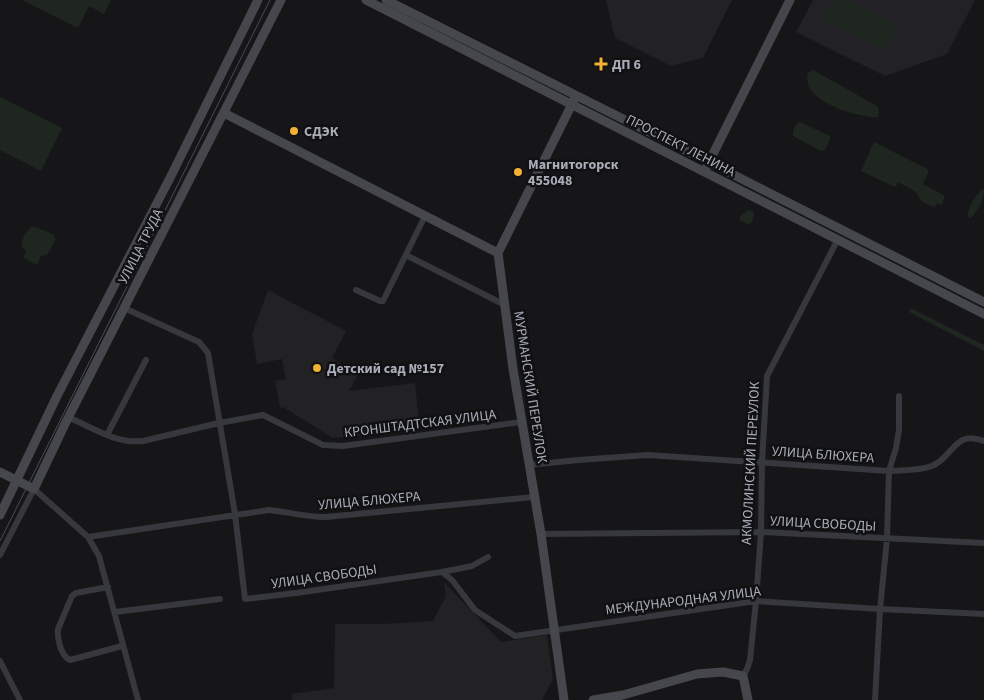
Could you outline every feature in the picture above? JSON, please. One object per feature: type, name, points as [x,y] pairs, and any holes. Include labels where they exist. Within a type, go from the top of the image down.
[{"type":"main road","points":[[280,4],[286,0]]},
{"type":"main road","name":"ПРОСПЕКТ ЛЕНИНА","points":[[366,0],[572,104],[703,173],[984,314]]},
{"type":"main road","name":"ПРОСПЕКТ ЛЕНИНА","points":[[386,0],[984,302]]},
{"type":"main road","points":[[703,173],[790,0]]},
{"type":"main road","name":"УЛИЦА ТРУДА","points":[[0,515],[57,396],[179,159],[257,1]]},
{"type":"main road","name":"УЛИЦА ТРУДА","points":[[34,489],[68,417],[280,4]]},
{"type":"main road","points":[[224,113],[498,253],[576,95]]},
{"type":"main road","name":"МУРМАНСКИЙ ПЕРЕУЛОК","points":[[498,253],[521,422],[541,534],[564,700]]},
{"type":"main road","points":[[0,472],[34,489]]},
{"type":"main road","points":[[593,700],[623,695],[697,674],[723,672],[743,676],[748,700]]},
{"type":"street","points":[[356,290],[383,301],[425,216]]},
{"type":"street","name":"АКМОЛИНСКИЙ ПЕРЕУЛОК","points":[[743,676],[750,660],[756,601],[761,532],[762,462],[767,376],[837,241]]},
{"type":"street","points":[[406,255],[505,305]]},
{"type":"street","points":[[124,308],[199,342],[204,347],[210,359],[235,514]]},
{"type":"street","points":[[107,435],[146,360]]},
{"type":"street","points":[[875,700],[890,471],[899,430],[899,396]]},
{"type":"street","name":"КРОНШТАДТСКАЯ УЛИЦА","points":[[68,417],[116,440],[136,442],[263,415],[324,444],[343,446],[521,422]]},
{"type":"street","name":"УЛИЦА БЛЮХЕРА","points":[[529,465],[648,455],[890,471],[924,469],[934,466],[942,461],[957,442],[977,438],[984,441]]},
{"type":"street","points":[[0,555],[34,489],[88,537],[99,556],[138,700]]},
{"type":"street","name":"УЛИЦА БЛЮХЕРА","points":[[88,537],[269,510],[311,517],[326,517],[534,497]]},
{"type":"street","name":"УЛИЦА СВОБОДЫ","points":[[235,514],[244,599],[442,572],[472,566],[488,557]]},
{"type":"street","name":"УЛИЦА СВОБОДЫ","points":[[541,534],[761,532],[984,543]]},
{"type":"street","name":"МЕЖДУНАРОДНАЯ УЛИЦА","points":[[442,572],[452,580],[475,610],[515,636],[756,601],[984,614]]},
{"type":"street","points":[[108,587],[76,593],[72,596],[58,633],[64,655],[70,660],[122,646]]},
{"type":"street","points":[[115,612],[220,599]]},
{"type":"street","points":[[0,661],[20,700]]},
{"type":"shaded area","points":[[22,0],[111,0],[104,14],[89,6],[78,28]]},
{"type":"shaded area","points":[[606,0],[732,0],[703,58],[671,66],[615,38]]},
{"type":"shaded area","points":[[813,0],[975,0],[947,54],[885,76],[796,32]]},
{"type":"shaded area","points":[[833,0],[849,0],[898,25],[885,51],[823,19]]},
{"type":"shaded area","points":[[813,70],[877,106],[879,111],[878,117],[869,117],[845,111],[821,99],[812,92],[808,83],[808,73]]},
{"type":"shaded area","points":[[0,97],[62,128],[41,171],[0,150]]},
{"type":"shaded area","points":[[800,122],[830,136],[825,150],[821,151],[793,136],[794,128]]},
{"type":"shaded area","points":[[874,142],[929,170],[923,184],[945,196],[941,205],[937,203],[934,207],[922,202],[916,192],[898,182],[895,187],[861,171]]},
{"type":"shaded area","points":[[984,189],[984,194],[982,201],[971,218],[968,216],[969,209],[974,198]]},
{"type":"shaded area","points":[[748,210],[754,212],[753,220],[749,225],[739,220],[740,216]]},
{"type":"shaded area","points":[[32,226],[53,234],[56,239],[47,255],[41,256],[37,265],[23,258],[26,252],[22,245],[23,238]]},
{"type":"shaded area","name":"Детский сад №157","points":[[268,290],[346,331],[332,358],[359,373],[349,391],[415,383],[420,429],[333,438],[283,407],[280,408],[275,381],[286,379],[282,359],[257,364],[252,334]]},
{"type":"shaded area","points":[[911,308],[984,345],[984,351],[909,312]]},
{"type":"shaded area","points":[[444,582],[501,642],[547,635],[553,679],[542,700],[292,700],[292,694],[334,688],[335,624],[433,621],[446,596]]},
{"type":"tram line","points":[[0,541],[270,0]]},
{"type":"place","name":"ДП 6","points":[[601,64]]},
{"type":"place","name":"СДЭК","points":[[294,131]]},
{"type":"place","name":"Магнитогорск 455048","points":[[518,172]]},
{"type":"place","name":"Детский сад №157","points":[[317,368]]}]
